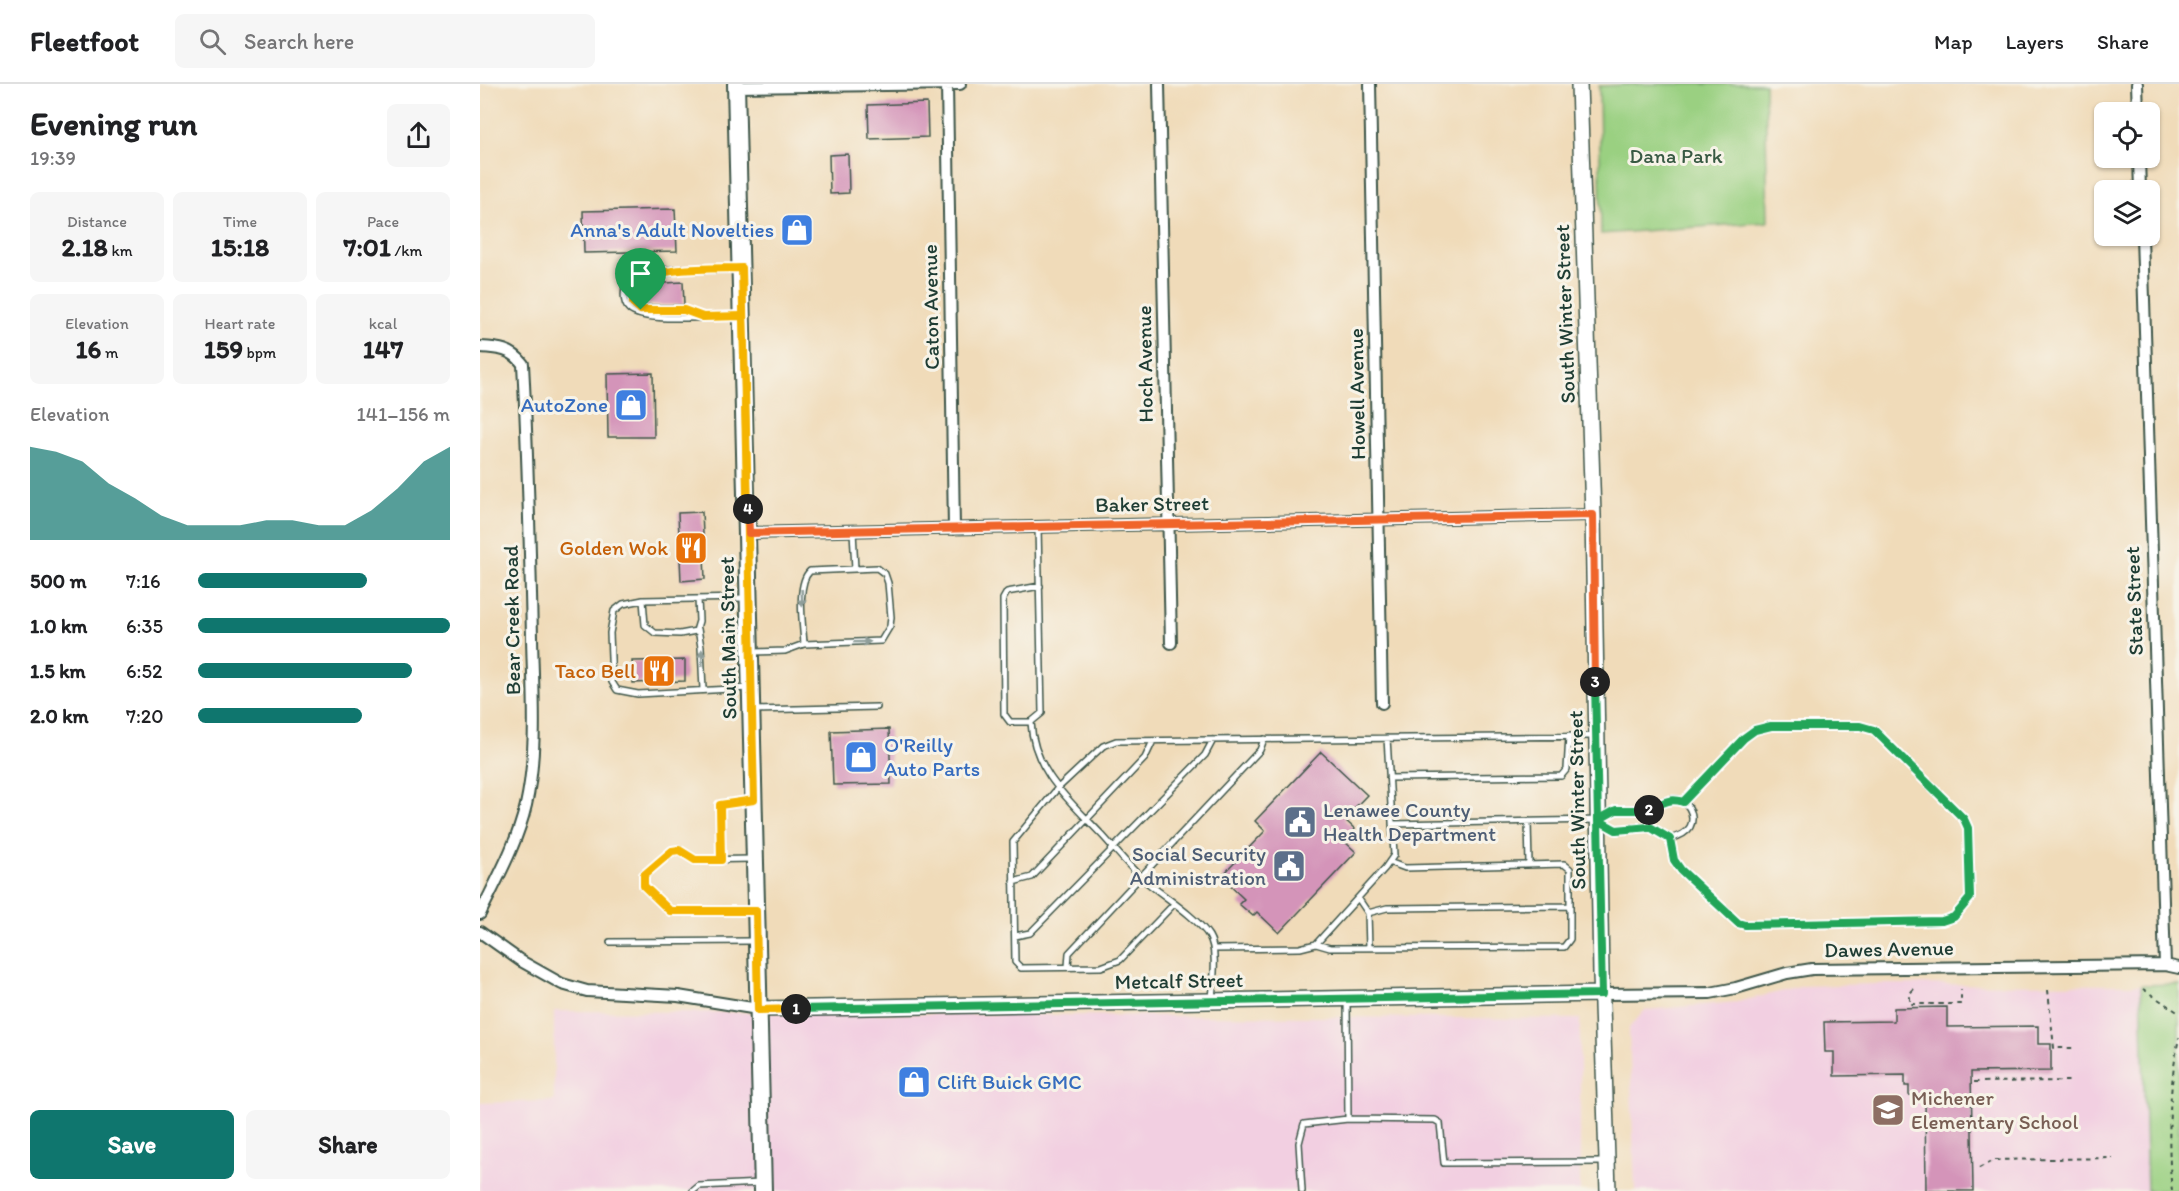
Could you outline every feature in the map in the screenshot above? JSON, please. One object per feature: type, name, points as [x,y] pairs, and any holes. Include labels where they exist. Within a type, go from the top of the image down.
[{"type":"main road","name":"South Main Street","points":[[736,85],[749,533],[763,1187]]},
{"type":"street","name":"Caton Avenue","points":[[947,84],[954,529]]},
{"type":"street","points":[[736,85],[960,84]]},
{"type":"street","name":"Hoch Avenue","points":[[1159,84],[1171,643]]},
{"type":"street","name":"Howell Avenue","points":[[1370,84],[1382,703]]},
{"type":"street","name":"South Winter Street","points":[[1579,84],[1593,515],[1596,736],[1608,1191]]},
{"type":"street","points":[[2137,84],[2138,102]]},
{"type":"street","name":"State Street","points":[[2142,246],[2165,965]]},
{"type":"street","name":"Bear Creek Road","points":[[480,347],[500,348],[516,354],[524,364],[529,481],[533,713],[532,766],[526,806],[513,847],[480,914]]},
{"type":"street","name":"Baker Street","points":[[749,533],[1593,515]]},
{"type":"street","points":[[480,932],[521,961],[562,984],[586,991],[678,996],[758,1010]]},
{"type":"street","name":"Dawes Avenue","points":[[1602,994],[1710,993],[1786,973],[1812,969],[2165,965],[2179,968]]},
{"type":"street","name":"Metcalf Street","points":[[758,1010],[1602,994]]},
{"type":"lane","points":[[742,268],[638,270],[626,282],[624,302],[629,309],[641,316],[657,318],[743,316]]},
{"type":"lane","points":[[683,269],[639,282],[634,291],[633,303],[641,310],[684,310],[703,317]]},
{"type":"lane","points":[[1038,527],[1040,586],[1042,713],[1031,722],[1010,722],[1004,714],[1003,599],[1007,592],[1040,586]]},
{"type":"lane","points":[[853,531],[855,569]]},
{"type":"lane","points":[[751,652],[784,651],[804,644],[880,641],[890,626],[891,617],[885,574],[877,568],[816,570],[804,576],[802,586],[804,644]]},
{"type":"lane","points":[[750,598],[643,600],[623,604],[614,611],[610,633],[612,682],[617,690],[638,694],[752,687]]},
{"type":"lane","points":[[698,599],[697,627],[701,647],[703,690]]},
{"type":"lane","points":[[643,600],[645,625],[655,633],[680,634],[696,631],[697,627]]},
{"type":"lane","points":[[752,710],[877,707]]},
{"type":"lane","points":[[1031,722],[1031,733],[1038,756],[1057,789],[1141,878],[1209,936],[1214,949],[1212,1001]]},
{"type":"lane","points":[[1670,839],[1674,860],[1681,870],[1738,923],[1745,925],[1942,921],[1954,917],[1970,898],[1968,828],[1964,819],[1874,730],[1860,726],[1771,726],[1755,730],[1744,738],[1683,802]]},
{"type":"lane","points":[[1389,778],[1561,776],[1566,769],[1569,736]]},
{"type":"lane","points":[[1174,904],[1120,960],[1101,966],[1068,968],[1021,968],[1015,962],[1013,842],[1057,789],[1104,746],[1116,741],[1596,736]]},
{"type":"lane","points":[[1316,944],[1394,855],[1387,738]]},
{"type":"lane","points":[[1068,968],[1069,953],[1260,750],[1264,739]]},
{"type":"lane","points":[[1014,936],[1030,933],[1205,755],[1213,740]]},
{"type":"lane","points":[[1014,882],[1032,877],[1145,758],[1153,741]]},
{"type":"lane","points":[[1392,824],[1598,820],[1616,810],[1650,810],[1674,799],[1683,802],[1690,809],[1692,817],[1689,827],[1680,836],[1670,839],[1650,827],[1616,830],[1598,820]]},
{"type":"lane","points":[[721,860],[720,805],[754,800]]},
{"type":"lane","points":[[1650,810],[1650,827]]},
{"type":"lane","points":[[1528,822],[1529,865]]},
{"type":"lane","points":[[755,859],[695,860],[679,850],[672,851],[644,875],[644,886],[670,911],[756,911]]},
{"type":"lane","points":[[1214,949],[1300,948],[1316,944],[1330,948],[1564,946],[1570,939],[1570,869],[1564,864],[1405,868],[1389,862]]},
{"type":"lane","points":[[1358,898],[1368,913],[1369,948]]},
{"type":"lane","points":[[1368,913],[1387,908],[1570,906]]},
{"type":"lane","points":[[610,942],[757,941]]},
{"type":"lane","points":[[1347,999],[1348,1119]]},
{"type":"lane","points":[[1302,1191],[1299,1143],[1304,1124],[1348,1119],[1435,1120],[1440,1123],[1444,1163],[1606,1162]]},
{"type":"lane","points":[[693,1191],[699,1186],[763,1187]]},
{"type":"path","points":[[1914,990],[1910,993],[1910,1004],[1961,1004],[1960,989]]},
{"type":"path","points":[[2143,989],[2179,1013]]},
{"type":"path","points":[[2048,990],[2054,1048],[2073,1048]]},
{"type":"path","points":[[2172,1191],[2170,1107],[2173,1068],[2179,1038]]},
{"type":"path","points":[[1974,1082],[2073,1081]]},
{"type":"path","points":[[1979,1168],[1994,1160],[2113,1158]]},
{"type":"shaded area","name":"Michener Elementary School","points":[[2141,985],[2147,1191],[1635,1191],[1629,1028],[1645,1010],[1737,1002],[1804,986]]},
{"type":"shaded area","points":[[554,1011],[1580,1019],[1580,1191],[480,1191],[480,1103],[554,1101]]},
{"type":"green space","name":"Dana Park","points":[[1765,84],[1768,222],[1601,234],[1599,86]]},
{"type":"green space","points":[[2179,984],[2179,1191],[2147,1191],[2141,985]]},
{"type":"building","points":[[927,103],[928,137],[869,139],[868,105]]},
{"type":"building","points":[[848,154],[849,193],[830,194],[829,155]]},
{"type":"building","points":[[675,209],[677,251],[584,253],[583,211]]},
{"type":"building","points":[[683,282],[684,305],[643,305],[638,301],[640,292],[648,292],[648,284]]},
{"type":"building","name":"AutoZone","points":[[653,373],[654,437],[608,437],[607,374]]},
{"type":"building","points":[[702,512],[705,579],[681,581],[678,513]]},
{"type":"building","name":"Taco Bell","points":[[685,660],[685,681],[633,683],[632,661]]},
{"type":"building","name":"O'Reilly Auto Parts","points":[[889,729],[891,784],[833,785],[831,731]]},
{"type":"building","points":[[1321,752],[1367,795],[1344,819],[1355,829],[1344,841],[1356,852],[1279,933],[1257,912],[1253,916],[1239,904],[1244,899],[1221,877],[1265,831],[1255,821]]},
{"type":"building","points":[[1947,1007],[1947,1027],[2038,1026],[2038,1044],[2051,1044],[2051,1071],[1971,1072],[1973,1191],[1926,1191],[1925,1095],[1909,1095],[1909,1086],[1905,1086],[1905,1075],[1834,1076],[1834,1052],[1825,1052],[1824,1022],[1894,1021],[1894,1008]]},
{"type":"place","name":"Anna's Adult Novelties","points":[[797,230]]},
{"type":"place","name":"AutoZone","points":[[631,405]]},
{"type":"place","name":"Golden Wok","points":[[691,548]]},
{"type":"place","name":"Taco Bell","points":[[659,671]]},
{"type":"place","name":"O'Reilly Auto Parts","points":[[861,757]]},
{"type":"place","name":"Lenawee County Health Department","points":[[1300,822]]},
{"type":"place","name":"Social Security Administration","points":[[1289,866]]},
{"type":"place","name":"Clift Buick GMC","points":[[914,1082]]},
{"type":"place","name":"Michener Elementary School","points":[[1888,1110]]},
{"type":"route","points":[[641,310],[633,303],[634,291],[639,282],[650,277],[683,269],[742,268],[749,533],[1593,515],[1598,820],[1616,830],[1650,827],[1670,839],[1674,860],[1681,870],[1738,923],[1745,925],[1942,921],[1954,917],[1970,898],[1968,828],[1964,819],[1874,730],[1860,726],[1771,726],[1755,730],[1744,738],[1683,802],[1674,799],[1650,810],[1616,810],[1598,820],[1602,994],[758,1010],[756,911],[670,911],[644,886],[644,875],[672,851],[679,850],[695,860],[721,860],[720,805],[754,800],[743,316],[703,317],[684,310],[641,310]]}]
